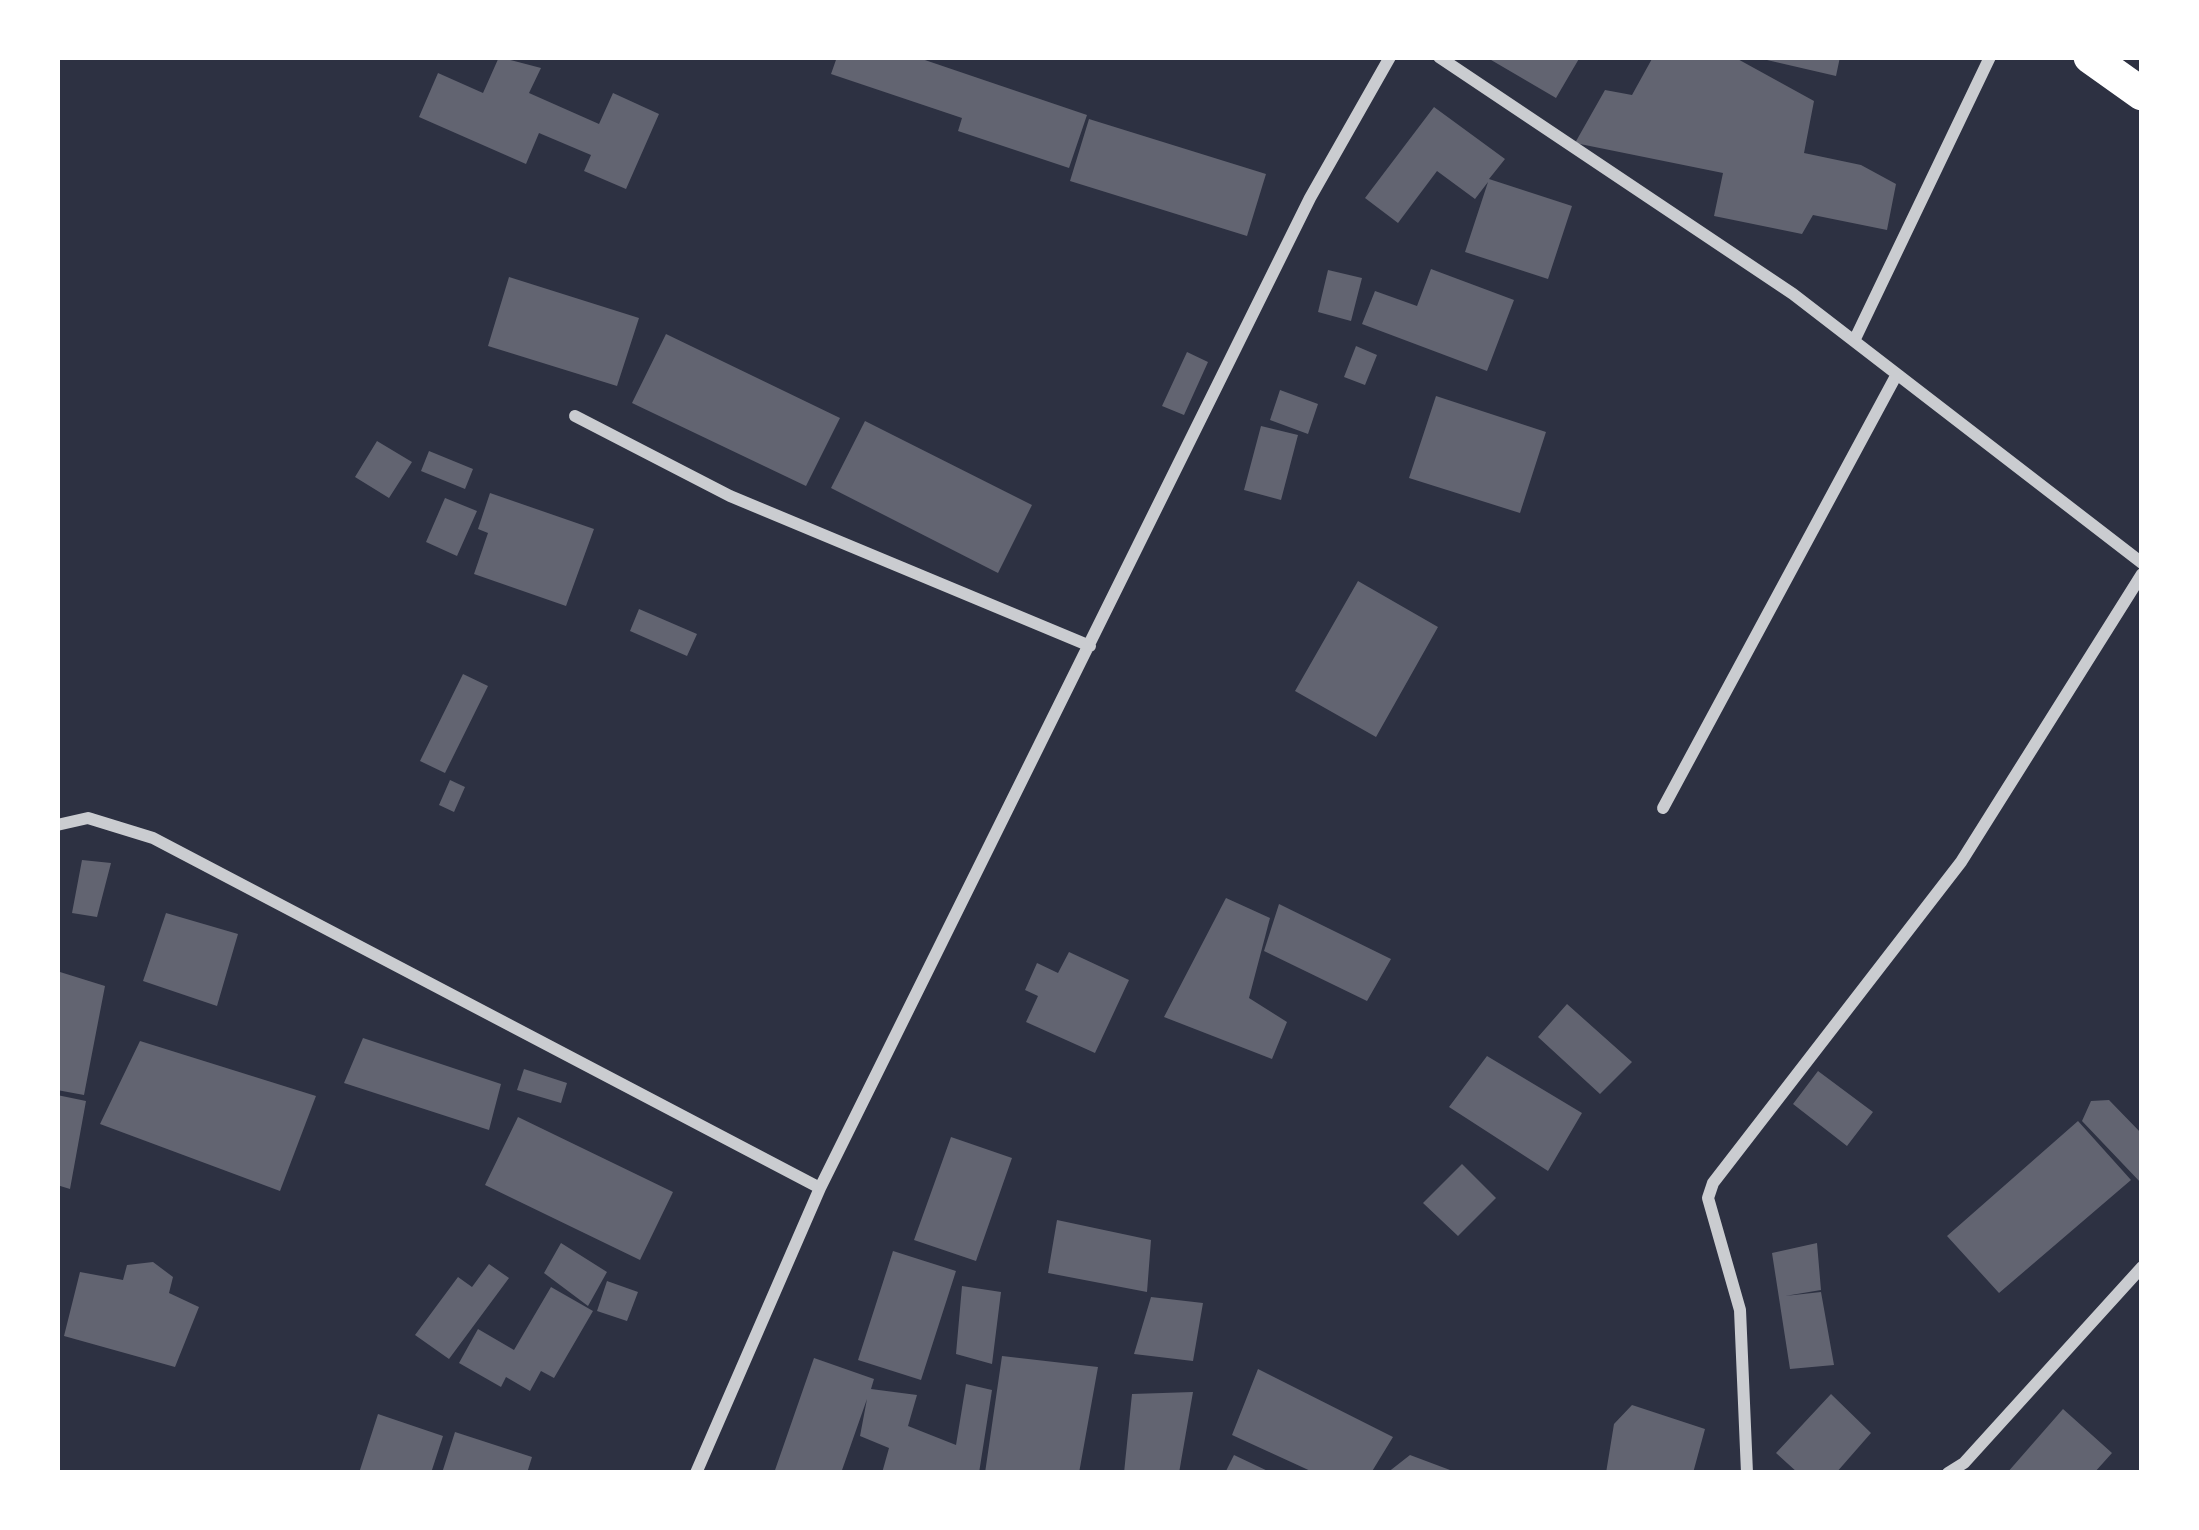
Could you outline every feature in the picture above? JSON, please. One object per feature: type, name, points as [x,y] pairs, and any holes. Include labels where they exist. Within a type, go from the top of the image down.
[{"type":"highway","points":[[2090,57],[2142,94]]},
{"type":"street","points":[[696,1473],[820,1188],[1310,198],[1390,57]]},
{"type":"street","points":[[1439,57],[1854,341],[2142,563]]},
{"type":"street","points":[[1854,341],[1990,57]]},
{"type":"street","points":[[1663,808],[1898,374]]},
{"type":"street","points":[[574,416],[730,496],[1090,646]]},
{"type":"street","points":[[1747,1473],[1740,1310],[1708,1198],[1713,1184],[1961,862],[2142,574]]},
{"type":"street","points":[[57,825],[88,818],[153,838],[820,1188]]},
{"type":"street","points":[[1948,1473],[1964,1463],[2142,1267]]},
{"type":"building","points":[[499,57],[541,68],[529,93],[599,124],[613,93],[659,114],[626,189],[584,171],[591,155],[539,133],[526,164],[419,117],[438,73],[483,93]]},
{"type":"building","points":[[837,57],[916,57],[1087,115],[1069,168],[958,131],[962,118],[831,74]]},
{"type":"building","points":[[1486,57],[1580,57],[1556,98]]},
{"type":"building","points":[[1653,57],[1734,57],[1814,101],[1804,153],[1861,165],[1896,184],[1887,230],[1813,215],[1802,234],[1714,216],[1723,173],[1575,143],[1605,90],[1632,95]]},
{"type":"building","points":[[1754,57],[1840,57],[1836,76]]},
{"type":"building","points":[[1434,107],[1505,159],[1489,179],[1572,206],[1548,279],[1465,252],[1488,182],[1475,199],[1437,171],[1398,223],[1365,198]]},
{"type":"building","points":[[1089,119],[1266,174],[1247,236],[1070,181]]},
{"type":"building","points":[[1431,269],[1514,300],[1487,371],[1362,324],[1375,291],[1417,306]]},
{"type":"building","points":[[1328,270],[1362,278],[1351,321],[1318,312]]},
{"type":"building","points":[[509,277],[639,318],[617,386],[488,346]]},
{"type":"building","points":[[666,334],[840,418],[806,486],[632,403]]},
{"type":"building","points":[[1356,346],[1377,355],[1365,385],[1344,377]]},
{"type":"building","points":[[1187,352],[1208,362],[1184,415],[1162,406]]},
{"type":"building","points":[[1280,390],[1318,404],[1308,434],[1270,420]]},
{"type":"building","points":[[1436,396],[1546,432],[1520,513],[1409,478]]},
{"type":"building","points":[[865,421],[1032,505],[998,573],[831,488]]},
{"type":"building","points":[[1261,426],[1298,435],[1281,500],[1244,490]]},
{"type":"building","points":[[377,441],[412,462],[389,498],[355,477]]},
{"type":"building","points":[[429,451],[473,469],[465,489],[421,471]]},
{"type":"building","points":[[490,493],[594,529],[566,606],[474,574],[488,533],[478,529]]},
{"type":"building","points":[[445,498],[477,511],[457,556],[426,542]]},
{"type":"building","points":[[1358,581],[1438,627],[1376,737],[1295,691]]},
{"type":"building","points":[[639,609],[697,634],[687,656],[630,631]]},
{"type":"building","points":[[463,674],[488,686],[445,773],[420,761]]},
{"type":"building","points":[[450,780],[465,787],[454,812],[439,805]]},
{"type":"building","points":[[82,860],[111,863],[97,917],[72,913]]},
{"type":"building","points":[[1226,898],[1270,918],[1249,998],[1287,1022],[1272,1059],[1164,1017]]},
{"type":"building","points":[[1279,904],[1391,959],[1367,1001],[1264,951]]},
{"type":"building","points":[[166,913],[238,934],[217,1006],[143,981]]},
{"type":"building","points":[[1069,952],[1129,980],[1095,1053],[1026,1022],[1038,996],[1025,990],[1037,963],[1058,973]]},
{"type":"building","points":[[60,972],[105,986],[84,1095],[57,1090]]},
{"type":"building","points":[[1567,1004],[1632,1062],[1600,1094],[1538,1037]]},
{"type":"building","points":[[363,1038],[501,1084],[489,1130],[344,1083]]},
{"type":"building","points":[[140,1041],[316,1096],[280,1191],[100,1124]]},
{"type":"building","points":[[1487,1056],[1582,1113],[1548,1171],[1449,1107]]},
{"type":"building","points":[[524,1069],[567,1083],[561,1103],[517,1090]]},
{"type":"building","points":[[1818,1071],[1873,1112],[1847,1146],[1793,1104]]},
{"type":"building","points":[[57,1095],[86,1101],[70,1189],[57,1185]]},
{"type":"building","points":[[2109,1100],[2142,1134],[2142,1184],[2082,1121],[2091,1101]]},
{"type":"building","points":[[518,1117],[673,1192],[640,1260],[485,1185]]},
{"type":"building","points":[[2078,1121],[2131,1180],[1999,1293],[1947,1236]]},
{"type":"building","points":[[951,1137],[1012,1158],[976,1261],[914,1240]]},
{"type":"building","points":[[1462,1164],[1496,1198],[1458,1236],[1423,1203]]},
{"type":"building","points":[[1057,1220],[1151,1240],[1147,1292],[1048,1273]]},
{"type":"building","points":[[561,1243],[607,1272],[588,1306],[544,1273]]},
{"type":"building","points":[[1817,1243],[1821,1290],[1785,1296],[1821,1292],[1834,1365],[1790,1369],[1772,1253]]},
{"type":"building","points":[[893,1251],[956,1271],[921,1380],[858,1360]]},
{"type":"building","points":[[153,1262],[173,1277],[169,1293],[199,1307],[175,1367],[64,1336],[80,1272],[123,1280],[127,1265]]},
{"type":"building","points":[[489,1264],[509,1278],[449,1359],[415,1335],[458,1277],[472,1287]]},
{"type":"building","points":[[607,1281],[638,1292],[627,1321],[597,1311]]},
{"type":"building","points":[[962,1286],[1001,1292],[992,1364],[956,1354]]},
{"type":"building","points":[[551,1287],[593,1311],[554,1378],[541,1371],[530,1391],[506,1377],[501,1387],[459,1363],[478,1329],[514,1350]]},
{"type":"building","points":[[1151,1297],[1203,1303],[1193,1361],[1134,1354]]},
{"type":"building","points":[[1002,1356],[1098,1367],[1079,1473],[985,1473]]},
{"type":"building","points":[[814,1358],[874,1379],[871,1389],[917,1395],[908,1426],[956,1445],[966,1384],[992,1390],[979,1473],[882,1473],[889,1448],[860,1436],[867,1399],[841,1473],[774,1473]]},
{"type":"building","points":[[1258,1369],[1393,1437],[1371,1473],[1315,1473],[1232,1435]]},
{"type":"building","points":[[1193,1392],[1179,1473],[1124,1473],[1132,1394]]},
{"type":"building","points":[[1831,1394],[1871,1433],[1836,1473],[1798,1473],[1776,1453]]},
{"type":"building","points":[[1632,1405],[1705,1429],[1693,1473],[1606,1473],[1614,1424]]},
{"type":"building","points":[[2063,1409],[2112,1453],[2094,1473],[2007,1473]]},
{"type":"building","points":[[378,1414],[443,1436],[431,1473],[359,1473]]},
{"type":"building","points":[[455,1432],[532,1457],[527,1473],[442,1473]]},
{"type":"building","points":[[1234,1455],[1272,1473],[1225,1473]]},
{"type":"building","points":[[1410,1455],[1458,1473],[1387,1473]]}]
